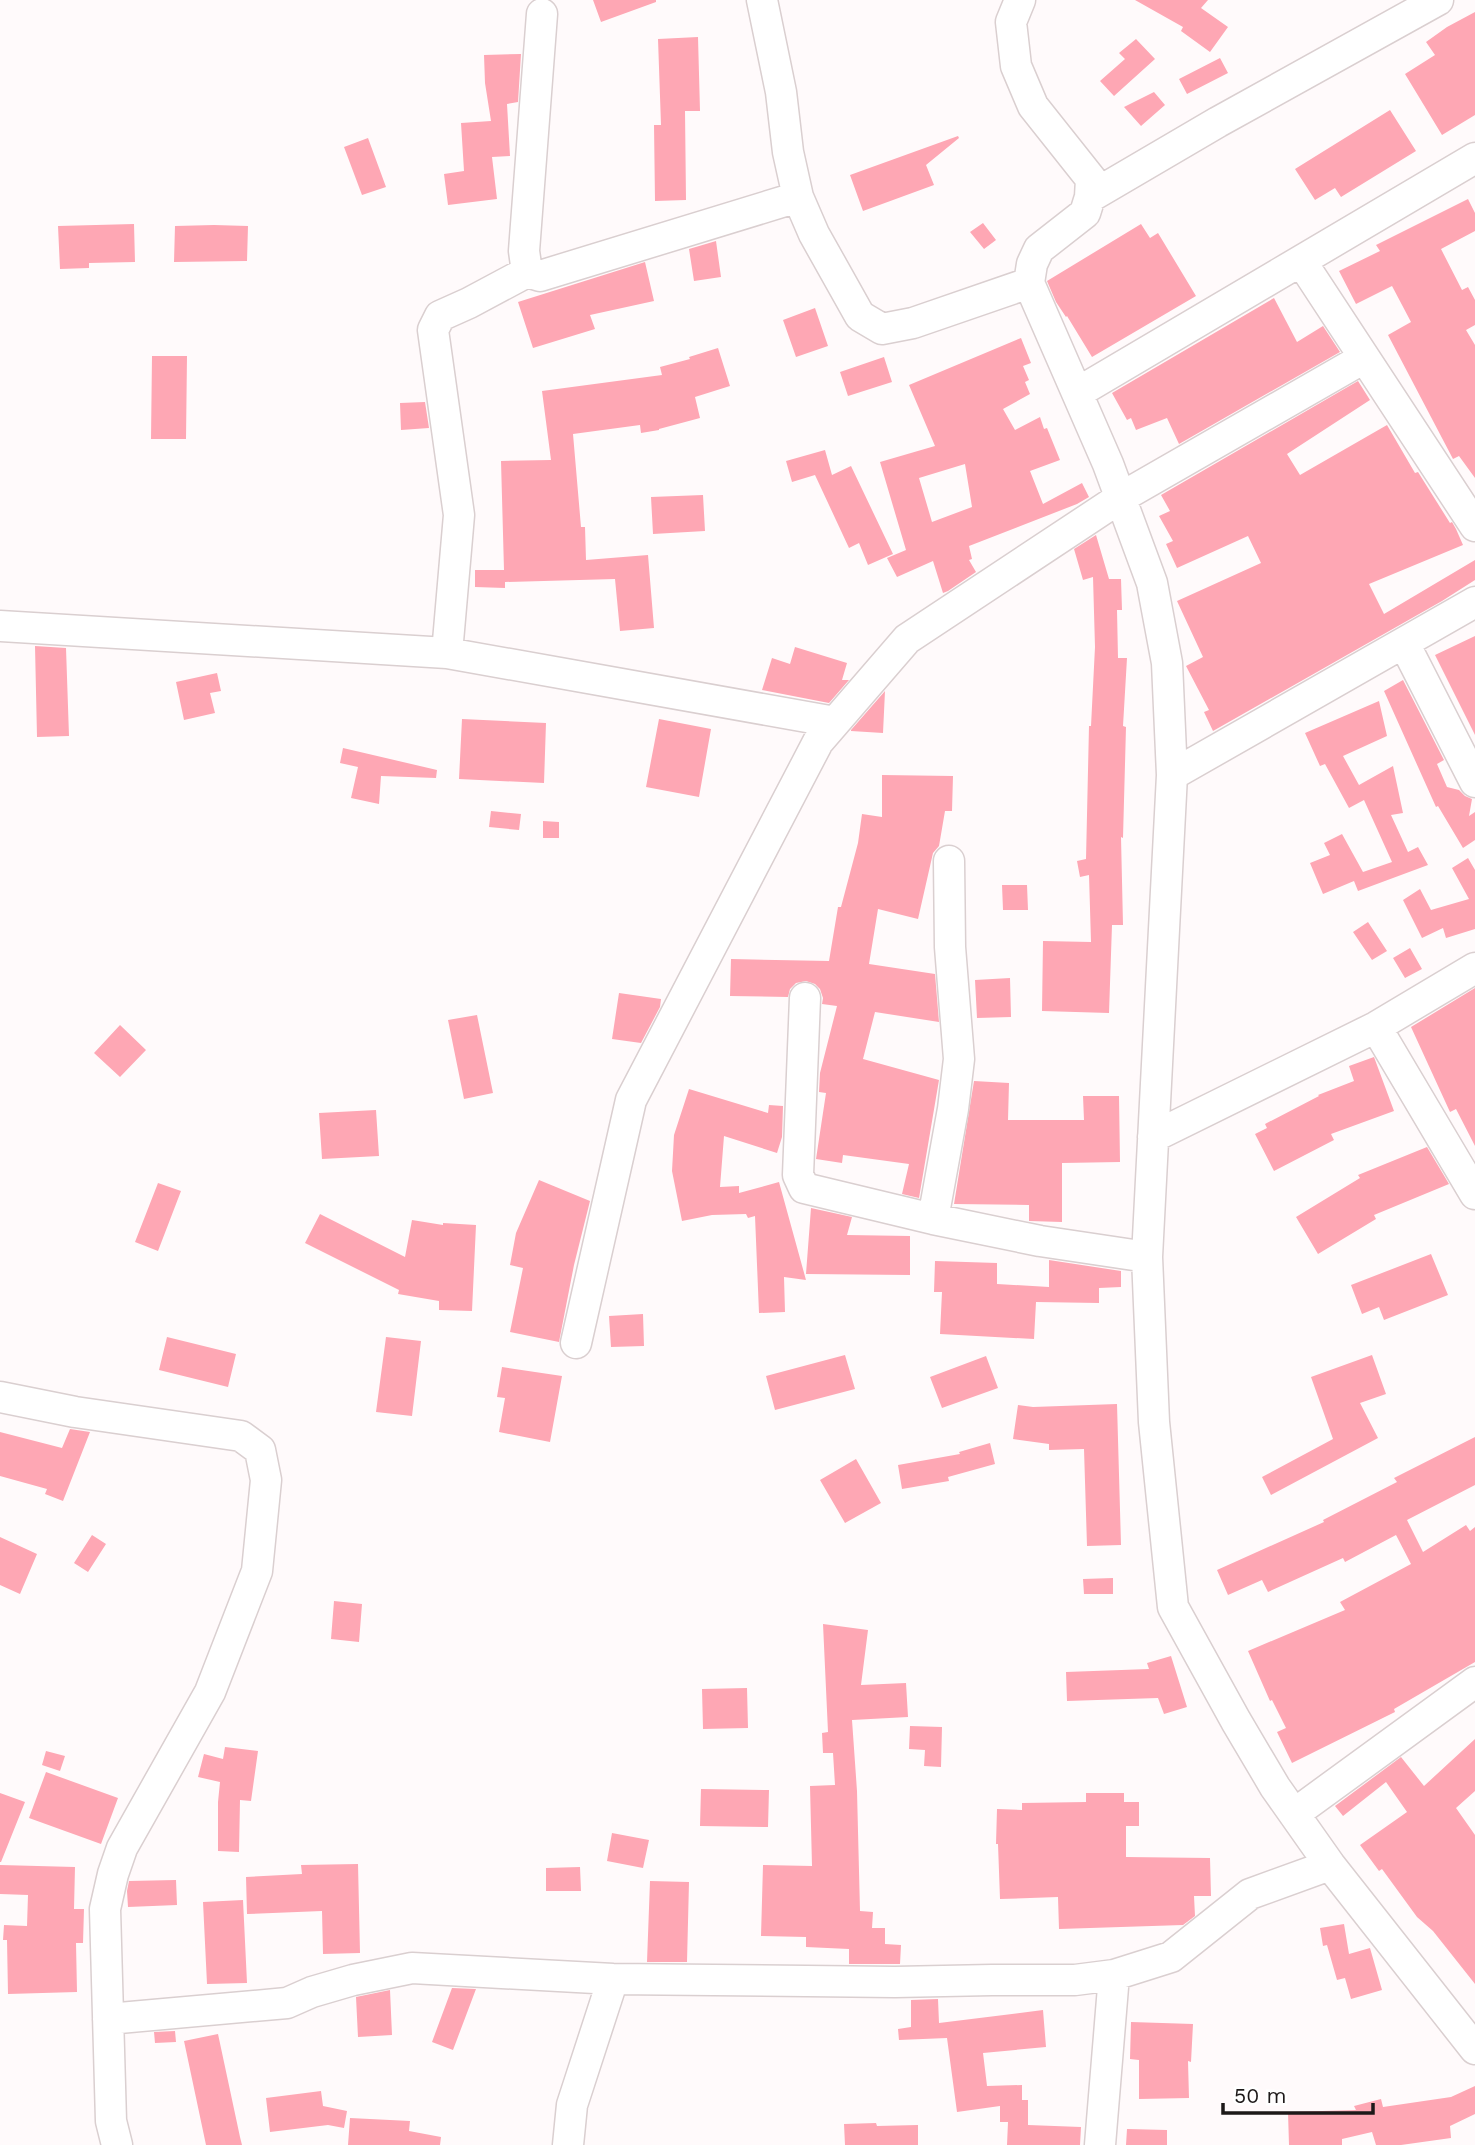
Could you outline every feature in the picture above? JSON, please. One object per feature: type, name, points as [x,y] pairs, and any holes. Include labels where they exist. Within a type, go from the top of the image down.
[{"type":"street","points":[[762,0],[781,92],[788,152],[798,197],[814,234],[860,316],[882,329],[913,323],[1029,283]]},
{"type":"street","points":[[1020,0],[1011,22],[1016,66],[1033,106],[1091,179],[1090,197],[1084,213],[1039,248],[1032,264],[1029,283],[1077,393],[1152,583],[1167,663],[1172,775],[1147,1257],[1154,1422],[1173,1606],[1275,1787],[1330,1865],[1475,2049]]},
{"type":"street","points":[[1090,197],[1218,122],[1438,0]]},
{"type":"street","points":[[527,272],[524,251],[542,14]]},
{"type":"street","points":[[1077,393],[1475,158]]},
{"type":"street","points":[[447,653],[459,515],[433,330],[440,316],[527,272],[540,276],[798,197]]},
{"type":"street","points":[[1301,261],[1475,526]]},
{"type":"street","points":[[576,1343],[631,1100],[818,742],[907,639],[1120,498],[1364,358]]},
{"type":"street","points":[[1172,775],[1475,602]]},
{"type":"street","points":[[0,626],[447,653],[835,722]]},
{"type":"street","points":[[1404,643],[1475,782]]},
{"type":"street","points":[[933,1219],[959,1059],[950,947],[949,861]]},
{"type":"street","points":[[1153,1137],[1376,1027],[1475,968]]},
{"type":"street","points":[[805,998],[798,1175],[804,1188],[1040,1241],[1147,1257]]},
{"type":"street","points":[[1376,1027],[1475,1195]]},
{"type":"street","points":[[0,1397],[75,1412],[241,1436],[260,1450],[266,1480],[257,1571],[210,1692],[122,1848],[105,1909],[111,2121],[117,2145]]},
{"type":"street","points":[[1294,1814],[1475,1682]]},
{"type":"street","points":[[108,2019],[287,2003],[312,1992],[354,1980],[412,1968],[613,1979],[894,1982],[1075,1980],[1114,1975],[1171,1957],[1250,1894],[1330,1865]]},
{"type":"street","points":[[1100,2145],[1114,1975]]},
{"type":"street","points":[[568,2145],[572,2105],[613,1979]]},
{"type":"building","points":[[593,0],[656,0],[656,2],[601,22]]},
{"type":"building","points":[[1135,0],[1208,0],[1201,8],[1228,27],[1210,52],[1181,31],[1183,27]]},
{"type":"building","points":[[1475,12],[1475,115],[1442,135],[1405,74],[1435,55],[1426,42]]},
{"type":"building","points":[[698,37],[700,111],[685,111],[686,200],[655,201],[654,125],[661,125],[658,39]]},
{"type":"building","points":[[1136,39],[1155,59],[1114,96],[1100,81],[1125,59],[1119,53]]},
{"type":"building","points":[[521,54],[518,102],[507,104],[510,156],[492,157],[497,199],[448,205],[444,174],[464,171],[461,123],[491,121],[484,55]]},
{"type":"building","points":[[1220,58],[1228,73],[1187,94],[1179,79]]},
{"type":"building","points":[[1154,92],[1165,105],[1141,126],[1124,107]]},
{"type":"building","points":[[1390,110],[1416,151],[1341,197],[1335,188],[1315,200],[1295,169]]},
{"type":"building","points":[[958,136],[959,138],[926,165],[934,185],[863,211],[850,175]]},
{"type":"building","points":[[368,138],[386,187],[362,195],[344,147]]},
{"type":"building","points":[[1468,199],[1475,213],[1475,231],[1441,249],[1462,290],[1468,287],[1475,300],[1475,325],[1466,330],[1475,345],[1475,478],[1459,456],[1453,459],[1388,335],[1411,322],[1392,286],[1356,304],[1339,271],[1380,251],[1376,245]]},
{"type":"building","points":[[983,223],[996,240],[984,249],[970,232]]},
{"type":"building","points":[[134,224],[135,262],[89,263],[89,268],[60,269],[58,226]]},
{"type":"building","points":[[1141,224],[1150,238],[1158,233],[1196,296],[1092,357],[1056,302],[1047,281]]},
{"type":"building","points":[[175,226],[248,226],[247,261],[174,262]]},
{"type":"building","points":[[716,241],[721,277],[694,281],[689,249]]},
{"type":"building","points":[[645,262],[654,301],[590,315],[595,329],[533,348],[518,302]]},
{"type":"building","points":[[1274,298],[1297,342],[1323,326],[1340,352],[1179,444],[1167,418],[1136,430],[1131,418],[1127,420],[1112,393]]},
{"type":"building","points":[[815,308],[828,346],[796,357],[783,320]]},
{"type":"building","points":[[1021,338],[1031,363],[1023,366],[1029,380],[1025,382],[1030,394],[1003,409],[1015,430],[1040,417],[1044,429],[1047,428],[1060,460],[1030,471],[1043,504],[1082,483],[1089,497],[969,546],[972,559],[969,560],[976,572],[948,591],[943,593],[933,561],[897,577],[887,558],[906,550],[880,462],[935,446],[909,385]],"holes":[[[965,464],[972,507],[932,522],[919,478]]]},
{"type":"building","points":[[718,348],[730,386],[695,397],[700,418],[641,433],[640,425],[573,434],[581,527],[585,527],[586,560],[648,555],[654,628],[620,631],[615,579],[505,582],[505,588],[475,587],[475,570],[504,570],[501,461],[551,460],[542,391],[662,375],[660,367]]},
{"type":"building","points":[[152,356],[187,356],[186,439],[151,439]]},
{"type":"building","points":[[884,357],[892,382],[848,396],[840,372]]},
{"type":"building","points":[[1358,381],[1370,400],[1287,454],[1300,475],[1387,425],[1415,473],[1418,472],[1450,523],[1452,522],[1463,545],[1369,584],[1384,614],[1475,560],[1475,580],[1213,731],[1204,712],[1209,710],[1186,666],[1203,657],[1177,601],[1261,563],[1248,536],[1177,568],[1166,544],[1173,541],[1159,516],[1170,511],[1161,495]]},
{"type":"building","points":[[425,402],[429,428],[401,430],[400,403]]},
{"type":"building","points":[[825,450],[832,475],[851,466],[893,554],[868,565],[859,543],[849,548],[815,475],[792,482],[786,461]]},
{"type":"building","points":[[703,495],[705,531],[653,534],[651,497]]},
{"type":"building","points":[[1096,535],[1109,579],[1121,579],[1122,610],[1117,610],[1118,658],[1127,658],[1123,726],[1126,727],[1123,838],[1121,837],[1123,925],[1112,925],[1109,1013],[1042,1011],[1043,941],[1091,942],[1089,875],[1080,877],[1077,861],[1086,859],[1089,726],[1095,647],[1093,577],[1083,580],[1074,549]]},
{"type":"building","points":[[1475,636],[1475,735],[1435,655]]},
{"type":"building","points":[[35,646],[66,648],[69,736],[37,737]]},
{"type":"building","points":[[795,647],[847,663],[842,680],[849,680],[829,703],[762,690],[772,658],[790,664]]},
{"type":"building","points":[[217,673],[221,691],[210,693],[215,713],[184,720],[176,682]]},
{"type":"building","points":[[1403,680],[1444,760],[1437,764],[1447,787],[1459,790],[1472,799],[1469,816],[1475,812],[1475,840],[1463,848],[1438,806],[1436,807],[1384,691]]},
{"type":"building","points":[[885,691],[883,733],[851,731],[851,730]]},
{"type":"building","points":[[1379,701],[1387,736],[1343,756],[1359,785],[1393,766],[1403,813],[1391,815],[1408,852],[1418,847],[1428,865],[1358,891],[1354,881],[1323,894],[1310,863],[1330,855],[1324,843],[1342,834],[1363,872],[1392,862],[1364,800],[1349,808],[1325,764],[1320,766],[1305,733]]},
{"type":"building","points":[[462,719],[546,723],[544,783],[459,779]]},
{"type":"building","points":[[659,719],[711,729],[699,797],[646,787]]},
{"type":"building","points":[[343,748],[437,770],[436,778],[381,776],[379,804],[351,798],[358,767],[340,763]]},
{"type":"building","points":[[882,775],[953,776],[952,811],[945,811],[939,846],[933,853],[918,919],[878,909],[869,964],[935,974],[939,1022],[875,1012],[863,1059],[939,1080],[919,1198],[902,1194],[909,1164],[843,1155],[842,1163],[816,1159],[826,1093],[819,1092],[820,1073],[837,1006],[822,1004],[820,989],[806,981],[796,983],[790,989],[788,997],[730,996],[731,959],[829,961],[838,907],[841,907],[858,843],[862,814],[882,817]]},
{"type":"building","points":[[491,811],[521,814],[519,830],[489,827]]},
{"type":"building","points":[[543,821],[559,822],[559,838],[543,838]]},
{"type":"building","points":[[1468,858],[1475,870],[1475,929],[1446,938],[1443,928],[1422,938],[1403,900],[1420,889],[1431,910],[1469,899],[1452,868]]},
{"type":"building","points":[[1002,885],[1027,885],[1028,910],[1003,910]]},
{"type":"building","points":[[1368,922],[1387,951],[1372,960],[1353,932]]},
{"type":"building","points":[[1410,948],[1422,969],[1405,978],[1393,958]]},
{"type":"building","points":[[1010,978],[1011,1017],[977,1018],[975,980]]},
{"type":"building","points":[[1475,988],[1475,1146],[1456,1109],[1450,1112],[1411,1027]]},
{"type":"building","points":[[619,993],[661,999],[660,1007],[641,1043],[612,1039]]},
{"type":"building","points":[[477,1015],[493,1093],[464,1099],[448,1020]]},
{"type":"building","points":[[120,1025],[146,1050],[120,1077],[94,1053]]},
{"type":"building","points":[[1374,1057],[1394,1111],[1331,1134],[1334,1140],[1274,1171],[1255,1134],[1267,1128],[1265,1124],[1318,1095],[1354,1081],[1349,1066]]},
{"type":"building","points":[[974,1081],[1009,1083],[1008,1120],[1084,1120],[1083,1096],[1119,1096],[1120,1162],[1062,1163],[1062,1222],[1029,1221],[1029,1205],[954,1204]]},
{"type":"building","points":[[689,1089],[768,1113],[769,1105],[783,1106],[782,1137],[777,1153],[724,1136],[720,1187],[739,1186],[739,1193],[779,1182],[806,1280],[784,1277],[785,1312],[759,1313],[755,1216],[748,1218],[746,1214],[712,1215],[682,1221],[672,1171],[674,1135]]},
{"type":"building","points":[[376,1110],[379,1156],[322,1159],[319,1113]]},
{"type":"building","points":[[1427,1147],[1449,1184],[1374,1215],[1376,1219],[1318,1254],[1296,1217],[1360,1178],[1358,1175]]},
{"type":"building","points":[[539,1180],[590,1201],[559,1342],[510,1332],[523,1268],[510,1265],[516,1233]]},
{"type":"building","points":[[158,1183],[181,1191],[158,1251],[135,1242]]},
{"type":"building","points":[[811,1208],[852,1217],[847,1235],[910,1236],[910,1275],[806,1274]]},
{"type":"building","points":[[320,1214],[405,1257],[412,1220],[443,1225],[476,1225],[472,1311],[439,1310],[439,1301],[398,1294],[399,1290],[305,1243]]},
{"type":"building","points":[[1431,1254],[1448,1295],[1384,1320],[1379,1307],[1362,1314],[1351,1285]]},
{"type":"building","points":[[1049,1260],[1121,1271],[1121,1287],[1099,1288],[1099,1303],[1036,1302],[1034,1339],[940,1334],[942,1292],[934,1292],[935,1261],[997,1263],[997,1284],[1049,1287]]},
{"type":"building","points":[[643,1314],[644,1346],[611,1347],[609,1316]]},
{"type":"building","points":[[167,1337],[236,1354],[228,1387],[159,1370]]},
{"type":"building","points":[[386,1337],[421,1341],[412,1416],[376,1412]]},
{"type":"building","points":[[845,1355],[855,1389],[775,1410],[766,1376]]},
{"type":"building","points":[[1372,1355],[1386,1394],[1360,1403],[1378,1438],[1271,1495],[1262,1477],[1333,1439],[1311,1377]]},
{"type":"building","points":[[986,1356],[998,1388],[942,1408],[930,1377]]},
{"type":"building","points":[[502,1367],[562,1376],[550,1442],[499,1432],[505,1398],[497,1397]]},
{"type":"building","points":[[1117,1404],[1121,1545],[1087,1546],[1084,1449],[1049,1450],[1049,1444],[1013,1439],[1018,1405],[1033,1407]]},
{"type":"building","points":[[70,1429],[90,1432],[63,1501],[45,1494],[47,1489],[0,1476],[0,1432],[62,1448]]},
{"type":"building","points":[[1475,1437],[1475,1485],[1407,1520],[1423,1552],[1466,1525],[1470,1531],[1475,1527],[1475,1662],[1394,1709],[1395,1712],[1292,1763],[1277,1732],[1286,1728],[1272,1700],[1270,1701],[1248,1651],[1345,1610],[1340,1602],[1411,1564],[1396,1535],[1345,1562],[1343,1558],[1268,1592],[1262,1580],[1228,1595],[1217,1570],[1324,1522],[1323,1520],[1397,1482],[1394,1478]]},
{"type":"building","points":[[990,1443],[995,1464],[948,1477],[949,1481],[902,1489],[898,1465],[960,1454],[959,1452]]},
{"type":"building","points":[[856,1459],[881,1503],[845,1523],[820,1480]]},
{"type":"building","points":[[92,1535],[106,1544],[88,1572],[74,1563]]},
{"type":"building","points":[[0,1537],[37,1554],[20,1594],[0,1585]]},
{"type":"building","points":[[1113,1578],[1113,1594],[1084,1594],[1083,1579]]},
{"type":"building","points":[[334,1601],[362,1604],[359,1642],[331,1639]]},
{"type":"building","points":[[823,1624],[868,1630],[861,1685],[906,1683],[908,1717],[852,1720],[860,1911],[873,1912],[872,1928],[885,1928],[885,1944],[901,1945],[900,1964],[849,1964],[849,1949],[806,1947],[806,1937],[761,1936],[763,1865],[812,1866],[810,1786],[835,1785],[833,1753],[823,1753],[822,1733],[828,1732]]},
{"type":"building","points":[[1171,1656],[1187,1707],[1164,1714],[1158,1698],[1067,1701],[1066,1672],[1149,1669],[1147,1663]]},
{"type":"building","points":[[747,1688],[748,1728],[703,1729],[702,1689]]},
{"type":"building","points":[[910,1726],[942,1727],[941,1767],[924,1766],[925,1750],[909,1749]]},
{"type":"building","points":[[1475,1739],[1475,1791],[1456,1808],[1475,1835],[1475,1984],[1360,1845],[1407,1812],[1386,1782],[1343,1816],[1335,1806],[1401,1757],[1424,1786]]},
{"type":"building","points":[[225,1747],[258,1751],[251,1801],[240,1800],[239,1852],[218,1851],[220,1782],[198,1777],[204,1754],[223,1759]]},
{"type":"building","points":[[46,1751],[65,1756],[60,1771],[42,1765]]},
{"type":"building","points":[[46,1772],[118,1798],[101,1844],[29,1818]]},
{"type":"building","points":[[701,1789],[769,1790],[768,1827],[700,1826]]},
{"type":"building","points":[[0,1793],[25,1802],[1,1862],[0,1862]]},
{"type":"building","points":[[1086,1793],[1124,1793],[1124,1802],[1139,1802],[1139,1826],[1126,1826],[1126,1857],[1210,1858],[1211,1896],[1194,1896],[1195,1916],[1183,1925],[1059,1929],[1058,1897],[1000,1899],[996,1844],[997,1809],[1022,1810],[1022,1803],[1086,1802]]},
{"type":"building","points":[[612,1833],[649,1840],[643,1868],[607,1861]]},
{"type":"building","points":[[358,1864],[360,1953],[323,1954],[322,1911],[247,1914],[246,1877],[302,1874],[301,1865]]},
{"type":"building","points":[[0,1865],[75,1867],[74,1909],[84,1909],[83,1943],[76,1943],[77,1992],[8,1994],[7,1940],[3,1940],[4,1925],[27,1926],[28,1895],[0,1894]]},
{"type":"building","points":[[580,1867],[581,1891],[546,1891],[546,1868]]},
{"type":"building","points":[[176,1880],[177,1905],[128,1907],[129,1881]]},
{"type":"building","points":[[650,1881],[689,1882],[687,1962],[647,1962]]},
{"type":"building","points":[[243,1900],[247,1983],[207,1984],[203,1902]]},
{"type":"building","points":[[1344,1924],[1349,1954],[1370,1948],[1382,1990],[1351,1999],[1345,1978],[1337,1980],[1327,1945],[1323,1946],[1320,1928]]},
{"type":"building","points":[[452,1988],[476,1989],[453,2050],[432,2042]]},
{"type":"building","points":[[390,1990],[392,2035],[358,2037],[356,1997]]},
{"type":"building","points":[[938,1999],[939,2023],[1043,2010],[1046,2047],[983,2053],[987,2086],[1022,2085],[1022,2100],[1028,2100],[1028,2125],[1081,2127],[1080,2145],[1007,2145],[1008,2122],[1000,2122],[1000,2106],[957,2112],[947,2038],[899,2040],[898,2029],[911,2027],[911,2000]]},
{"type":"building","points":[[1131,2022],[1193,2024],[1191,2062],[1188,2061],[1189,2098],[1139,2099],[1139,2060],[1130,2059]]},
{"type":"building","points":[[175,2031],[176,2042],[155,2043],[154,2032]]},
{"type":"building","points":[[218,2034],[242,2145],[206,2145],[184,2041]]},
{"type":"building","points":[[1475,2086],[1475,2114],[1450,2126],[1451,2138],[1401,2145],[1376,2145],[1372,2132],[1342,2139],[1342,2145],[1289,2145],[1288,2112],[1356,2110],[1354,2106],[1381,2099],[1383,2107],[1451,2097]]},
{"type":"building","points":[[321,2091],[323,2106],[347,2111],[344,2128],[328,2125],[270,2132],[266,2098]]},
{"type":"building","points":[[350,2118],[410,2121],[409,2131],[441,2137],[440,2145],[348,2145]]},
{"type":"building","points":[[876,2123],[877,2126],[918,2125],[918,2145],[845,2145],[844,2124]]},
{"type":"building","points":[[1127,2129],[1167,2130],[1167,2145],[1126,2145]]}]
